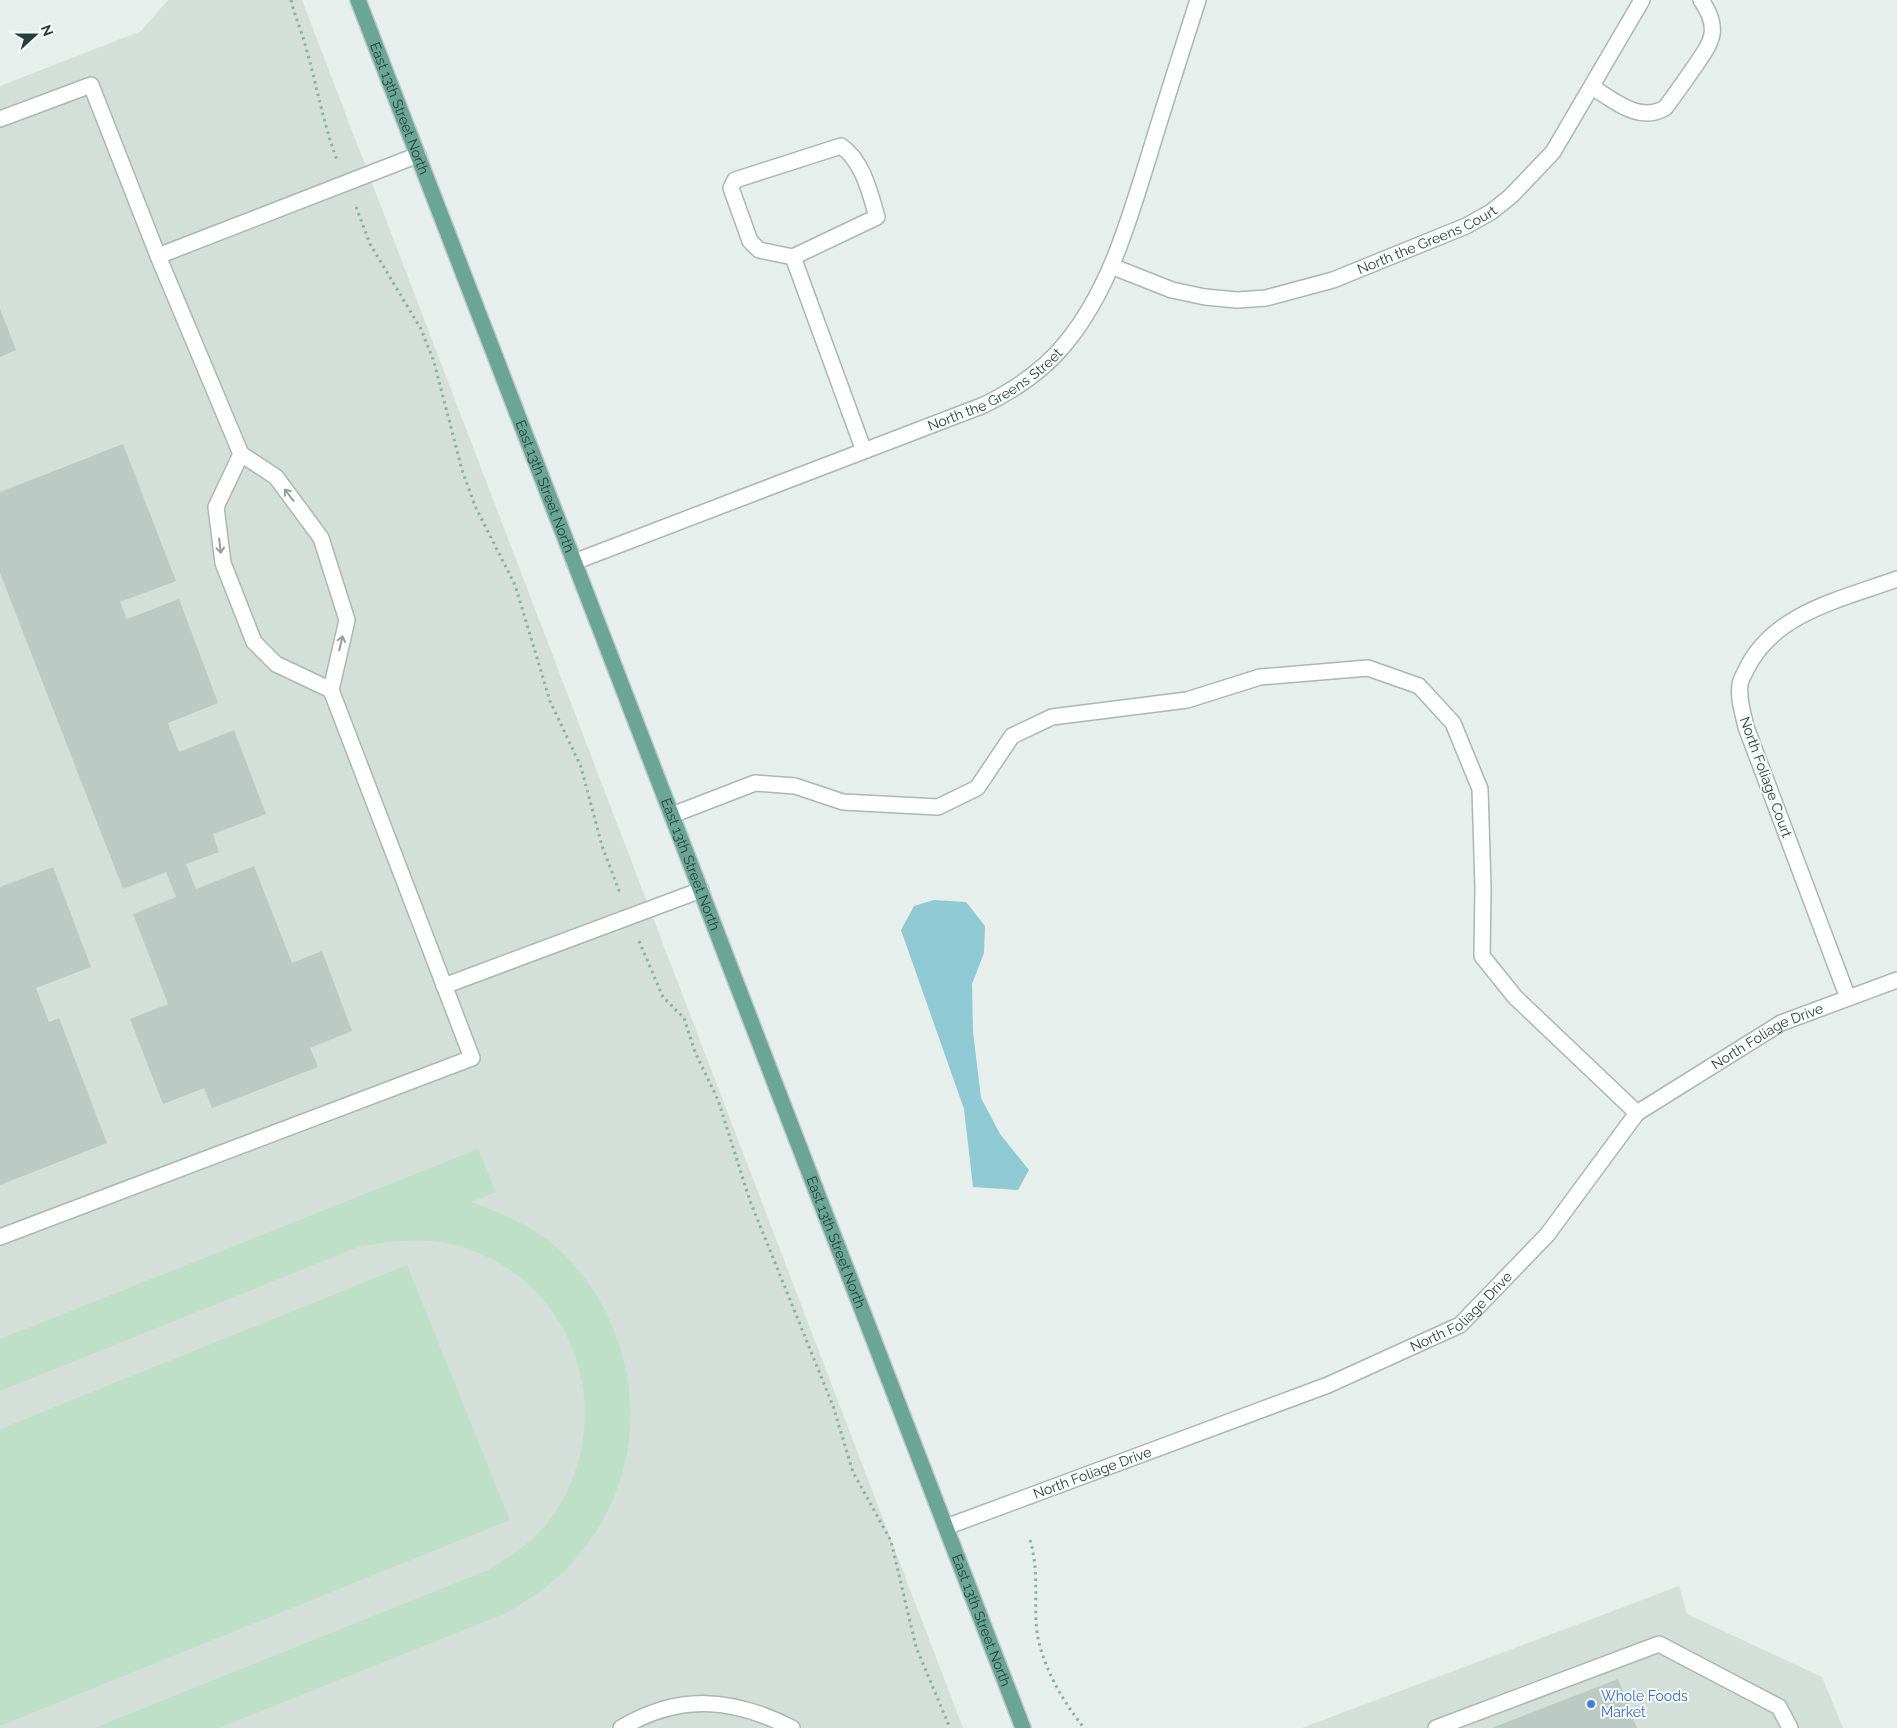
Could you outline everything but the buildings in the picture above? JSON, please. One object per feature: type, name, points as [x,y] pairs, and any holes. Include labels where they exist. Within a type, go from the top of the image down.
[{"type":"main road","name":"East 13th Street North","points":[[358,0],[1023,1728]]},
{"type":"street","name":"North the Greens Street","points":[[574,562],[984,405],[1010,392],[1039,370],[1065,345],[1084,318],[1111,266],[1133,206],[1198,0]]},
{"type":"street","name":"North the Greens Court","points":[[1111,266],[1172,290],[1205,297],[1237,300],[1266,298],[1334,280],[1466,226],[1490,212],[1511,196],[1553,152],[1642,0]]},
{"type":"street","points":[[1592,87],[1636,113],[1656,113],[1665,108],[1710,44],[1713,30],[1711,14],[1701,0]]},
{"type":"street","points":[[0,119],[91,85],[158,256],[241,454],[276,477],[321,538],[346,620],[331,690],[472,1058],[0,1237]]},
{"type":"street","points":[[841,146],[850,152],[868,185],[877,217],[792,257],[759,250],[750,241],[731,188],[735,180],[841,146]]},
{"type":"street","points":[[158,256],[418,155]]},
{"type":"street","points":[[792,257],[864,451]]},
{"type":"street","points":[[241,454],[216,507],[223,563],[254,642],[276,664],[331,690]]},
{"type":"street","name":"North Foliage Court","points":[[1848,998],[1746,727],[1740,704],[1740,684],[1754,656],[1772,635],[1798,615],[1897,579]]},
{"type":"street","points":[[672,815],[755,783],[795,786],[843,802],[938,807],[977,788],[1012,736],[1052,717],[1187,700],[1260,677],[1368,668],[1418,686],[1453,723],[1480,789],[1483,887],[1482,956],[1515,997],[1637,1113]]},
{"type":"street","points":[[444,986],[700,890]]},
{"type":"street","name":"North Foliage Drive","points":[[946,1527],[1328,1385],[1460,1325],[1547,1236],[1637,1113],[1781,1023],[1897,980]]},
{"type":"street","points":[[1436,1728],[1659,1644],[1779,1707],[1790,1728]]},
{"type":"street","points":[[621,1728],[677,1706],[696,1702],[721,1703],[758,1713],[792,1728]]},
{"type":"path","points":[[291,0],[296,22],[306,47],[328,134],[346,182],[370,244],[421,330],[434,362],[462,470],[475,506],[515,585],[550,700],[581,767],[602,846],[662,997],[684,1018],[695,1052],[718,1100],[750,1201],[833,1406],[853,1472],[891,1540],[916,1647],[950,1728]]},
{"type":"path","points":[[1030,1540],[1035,1557],[1036,1622],[1044,1657],[1057,1691],[1084,1728]]},
{"type":"shaded area","points":[[168,0],[302,0],[963,1728],[0,1728],[0,86],[141,31]]},
{"type":"shaded area","points":[[1679,1586],[1687,1614],[1822,1677],[1843,1728],[1302,1728]]},
{"type":"green space","points":[[478,1149],[496,1192],[472,1202],[534,1230],[556,1246],[594,1291],[614,1329],[626,1370],[630,1412],[627,1453],[615,1494],[596,1532],[568,1567],[554,1581],[504,1614],[219,1728],[94,1728],[488,1570],[520,1549],[547,1523],[570,1486],[582,1446],[585,1405],[578,1365],[563,1328],[539,1295],[507,1268],[468,1249],[440,1242],[426,1241],[398,1241],[356,1248],[0,1391],[0,1339]]},
{"type":"green space","points":[[407,1265],[510,1520],[0,1726],[0,1429]]},
{"type":"water","points":[[934,900],[966,902],[985,926],[984,953],[972,984],[973,1032],[981,1098],[1000,1134],[1029,1170],[1018,1190],[973,1187],[964,1109],[901,930],[914,906]]},
{"type":"place","name":"Whole Foods Market","points":[[1591,1704]]}]
